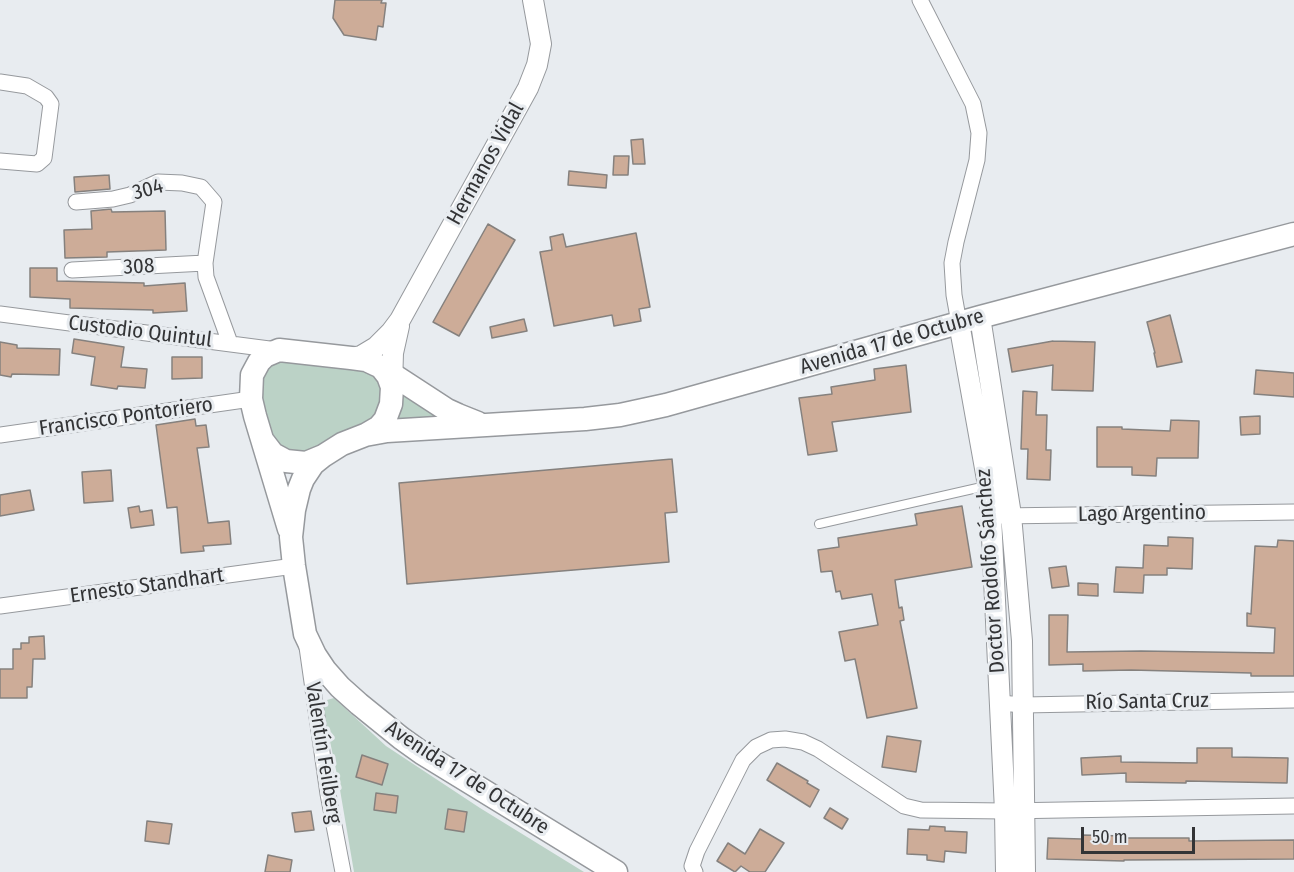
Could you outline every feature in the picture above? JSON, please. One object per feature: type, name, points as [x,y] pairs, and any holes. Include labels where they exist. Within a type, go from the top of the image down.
[{"type":"main road","name":"Avenida 17 de Octubre","points":[[291,537],[296,499],[303,479],[322,456],[342,444],[365,435],[399,430],[585,419],[638,412],[970,320],[1294,234]]},
{"type":"main road","name":"Avenida 17 de Octubre","points":[[485,425],[458,416],[388,376],[366,360],[279,350],[265,356],[259,362],[251,382],[251,399],[255,416],[291,537],[305,634],[315,655],[326,670],[340,687],[379,722],[422,753],[616,872]]},
{"type":"main road","points":[[365,435],[379,427],[385,420],[391,404],[388,376]]},
{"type":"main road","points":[[263,441],[273,454],[286,461],[306,463],[322,456]]},
{"type":"street","name":"Hermanos Vidal","points":[[351,358],[361,356],[375,347],[400,321],[533,77],[541,44],[533,0]]},
{"type":"street","name":"Doctor Rodolfo Sánchez","points":[[920,0],[973,104],[979,133],[977,160],[952,263],[954,295],[970,320],[1011,515],[1022,641],[1025,872]]},
{"type":"street","points":[[0,82],[27,86],[46,97],[51,104],[44,158],[37,164],[0,161]]},
{"type":"street","name":"304","points":[[76,202],[130,195],[158,182],[201,187],[214,202],[205,263]]},
{"type":"street","points":[[205,263],[206,277],[230,343]]},
{"type":"street","name":"308","points":[[72,270],[205,263]]},
{"type":"street","name":"Custodio Quintul","points":[[0,314],[279,350]]},
{"type":"street","name":"Doctor Rodolfo Sánchez","points":[[970,320],[991,516],[1006,872]]},
{"type":"street","name":"Hermanos Vidal","points":[[388,376],[400,321]]},
{"type":"street","name":"Francisco Pontoriero","points":[[0,435],[251,399]]},
{"type":"street","name":"Lago Argentino","points":[[991,516],[1294,512]]},
{"type":"street","name":"Ernesto Standhart","points":[[0,606],[294,566]]},
{"type":"street","name":"Valentín Feilberg","points":[[305,634],[328,794],[343,872]]},
{"type":"street","name":"Río Santa Cruz","points":[[1000,703],[1023,705],[1294,700]]},
{"type":"street","points":[[693,869],[697,851],[743,760],[756,747],[771,740],[785,739],[803,742],[818,749],[904,806],[921,810],[1005,811],[1294,806]]},
{"type":"lane","points":[[819,524],[988,485]]},
{"type":"green space","points":[[286,358],[372,372],[382,388],[378,418],[305,456],[275,446],[258,405],[264,369]]},
{"type":"green space","points":[[397,390],[452,417],[391,420]]},
{"type":"green space","points":[[334,698],[386,746],[480,808],[584,872],[354,872],[323,708],[327,700]]},
{"type":"building","points":[[335,0],[382,0],[381,3],[386,3],[383,27],[378,26],[376,40],[344,35],[333,18]]},
{"type":"building","points":[[643,139],[645,164],[633,164],[631,140]]},
{"type":"building","points":[[614,156],[629,156],[628,175],[613,175]]},
{"type":"building","points":[[569,171],[607,175],[606,188],[568,185]]},
{"type":"building","points":[[109,175],[110,189],[75,192],[74,177]]},
{"type":"building","points":[[111,209],[112,212],[165,211],[166,250],[107,252],[107,257],[65,258],[64,230],[92,229],[91,211]]},
{"type":"building","points":[[488,224],[515,240],[459,336],[433,322]]},
{"type":"building","points":[[636,233],[650,307],[639,309],[641,321],[614,326],[612,315],[554,326],[540,252],[552,250],[550,237],[563,234],[566,247]]},
{"type":"building","points":[[30,268],[57,268],[57,281],[144,283],[144,286],[185,283],[187,311],[153,313],[153,310],[70,308],[70,299],[30,297]]},
{"type":"building","points":[[1170,315],[1182,362],[1157,367],[1147,322]]},
{"type":"building","points":[[524,319],[527,331],[492,338],[490,327]]},
{"type":"building","points":[[74,339],[124,347],[121,367],[147,369],[145,388],[118,386],[117,389],[91,385],[95,357],[72,353]]},
{"type":"building","points":[[1053,341],[1095,342],[1093,391],[1052,390],[1053,365],[1012,372],[1008,349]]},
{"type":"building","points":[[0,342],[17,345],[17,348],[60,349],[59,375],[12,374],[11,377],[0,375]]},
{"type":"building","points":[[172,357],[202,357],[202,378],[172,379]]},
{"type":"building","points":[[906,365],[911,412],[832,422],[837,451],[808,455],[799,398],[832,394],[831,387],[875,380],[874,369]]},
{"type":"building","points":[[1256,370],[1294,373],[1294,397],[1254,394]]},
{"type":"building","points":[[1023,391],[1037,392],[1036,415],[1047,415],[1046,450],[1051,450],[1050,480],[1027,479],[1028,449],[1021,449]]},
{"type":"building","points":[[1260,416],[1260,434],[1241,435],[1240,417]]},
{"type":"building","points":[[195,419],[196,426],[206,425],[209,447],[197,448],[208,523],[229,521],[231,544],[203,546],[204,551],[181,553],[177,507],[167,508],[156,425]]},
{"type":"building","points":[[1171,420],[1199,421],[1198,458],[1157,458],[1156,476],[1132,475],[1132,467],[1097,467],[1097,427],[1170,431]]},
{"type":"building","points":[[672,459],[677,512],[665,513],[669,562],[407,584],[399,483]]},
{"type":"building","points":[[111,470],[113,501],[84,503],[82,472]]},
{"type":"building","points":[[30,490],[34,510],[0,516],[0,495]]},
{"type":"building","points":[[139,506],[140,512],[152,510],[154,525],[131,528],[128,508]]},
{"type":"building","points":[[962,506],[972,567],[895,580],[899,608],[902,607],[904,620],[900,621],[917,708],[867,718],[855,659],[845,661],[839,632],[878,625],[872,594],[842,599],[840,591],[836,592],[832,571],[821,572],[818,550],[839,547],[838,538],[917,525],[915,514]]},
{"type":"building","points":[[1168,537],[1193,538],[1192,569],[1167,568],[1167,575],[1144,575],[1143,593],[1114,592],[1116,567],[1143,568],[1144,545],[1168,546]]},
{"type":"building","points":[[1278,540],[1294,541],[1294,676],[1131,670],[1083,671],[1083,664],[1049,665],[1049,615],[1068,615],[1067,652],[1274,653],[1275,628],[1247,626],[1247,613],[1251,614],[1255,546],[1277,547]]},
{"type":"building","points":[[1066,566],[1069,586],[1052,588],[1049,568]]},
{"type":"building","points":[[1078,583],[1098,584],[1098,596],[1078,595]]},
{"type":"building","points":[[44,636],[45,659],[33,659],[32,687],[27,687],[27,698],[0,698],[0,669],[13,669],[13,649],[21,649],[21,643],[29,643],[29,637]]},
{"type":"building","points":[[887,736],[921,741],[916,772],[882,767]]},
{"type":"building","points":[[1197,748],[1232,748],[1232,757],[1288,758],[1287,783],[1126,782],[1126,773],[1082,775],[1081,758],[1121,756],[1121,762],[1197,763]]},
{"type":"building","points":[[362,755],[388,764],[382,785],[356,777]]},
{"type":"building","points":[[777,763],[819,790],[810,807],[767,780]]},
{"type":"building","points":[[376,793],[398,796],[396,813],[374,810]]},
{"type":"building","points":[[830,808],[848,819],[842,829],[824,818]]},
{"type":"building","points":[[448,809],[467,812],[464,832],[445,829]]},
{"type":"building","points":[[311,811],[314,830],[295,832],[292,813]]},
{"type":"building","points":[[147,821],[172,824],[169,844],[145,841]]},
{"type":"building","points":[[930,826],[945,827],[945,831],[967,832],[966,853],[945,851],[944,862],[927,860],[927,855],[907,854],[908,829],[929,830]]},
{"type":"building","points":[[760,829],[784,843],[765,872],[750,872],[741,866],[735,872],[717,861],[728,843],[745,854]]},
{"type":"building","points":[[1082,835],[1189,838],[1189,841],[1294,840],[1294,859],[1124,861],[1047,859],[1048,838],[1082,839]]},
{"type":"building","points":[[268,855],[292,860],[290,872],[265,872]]}]
